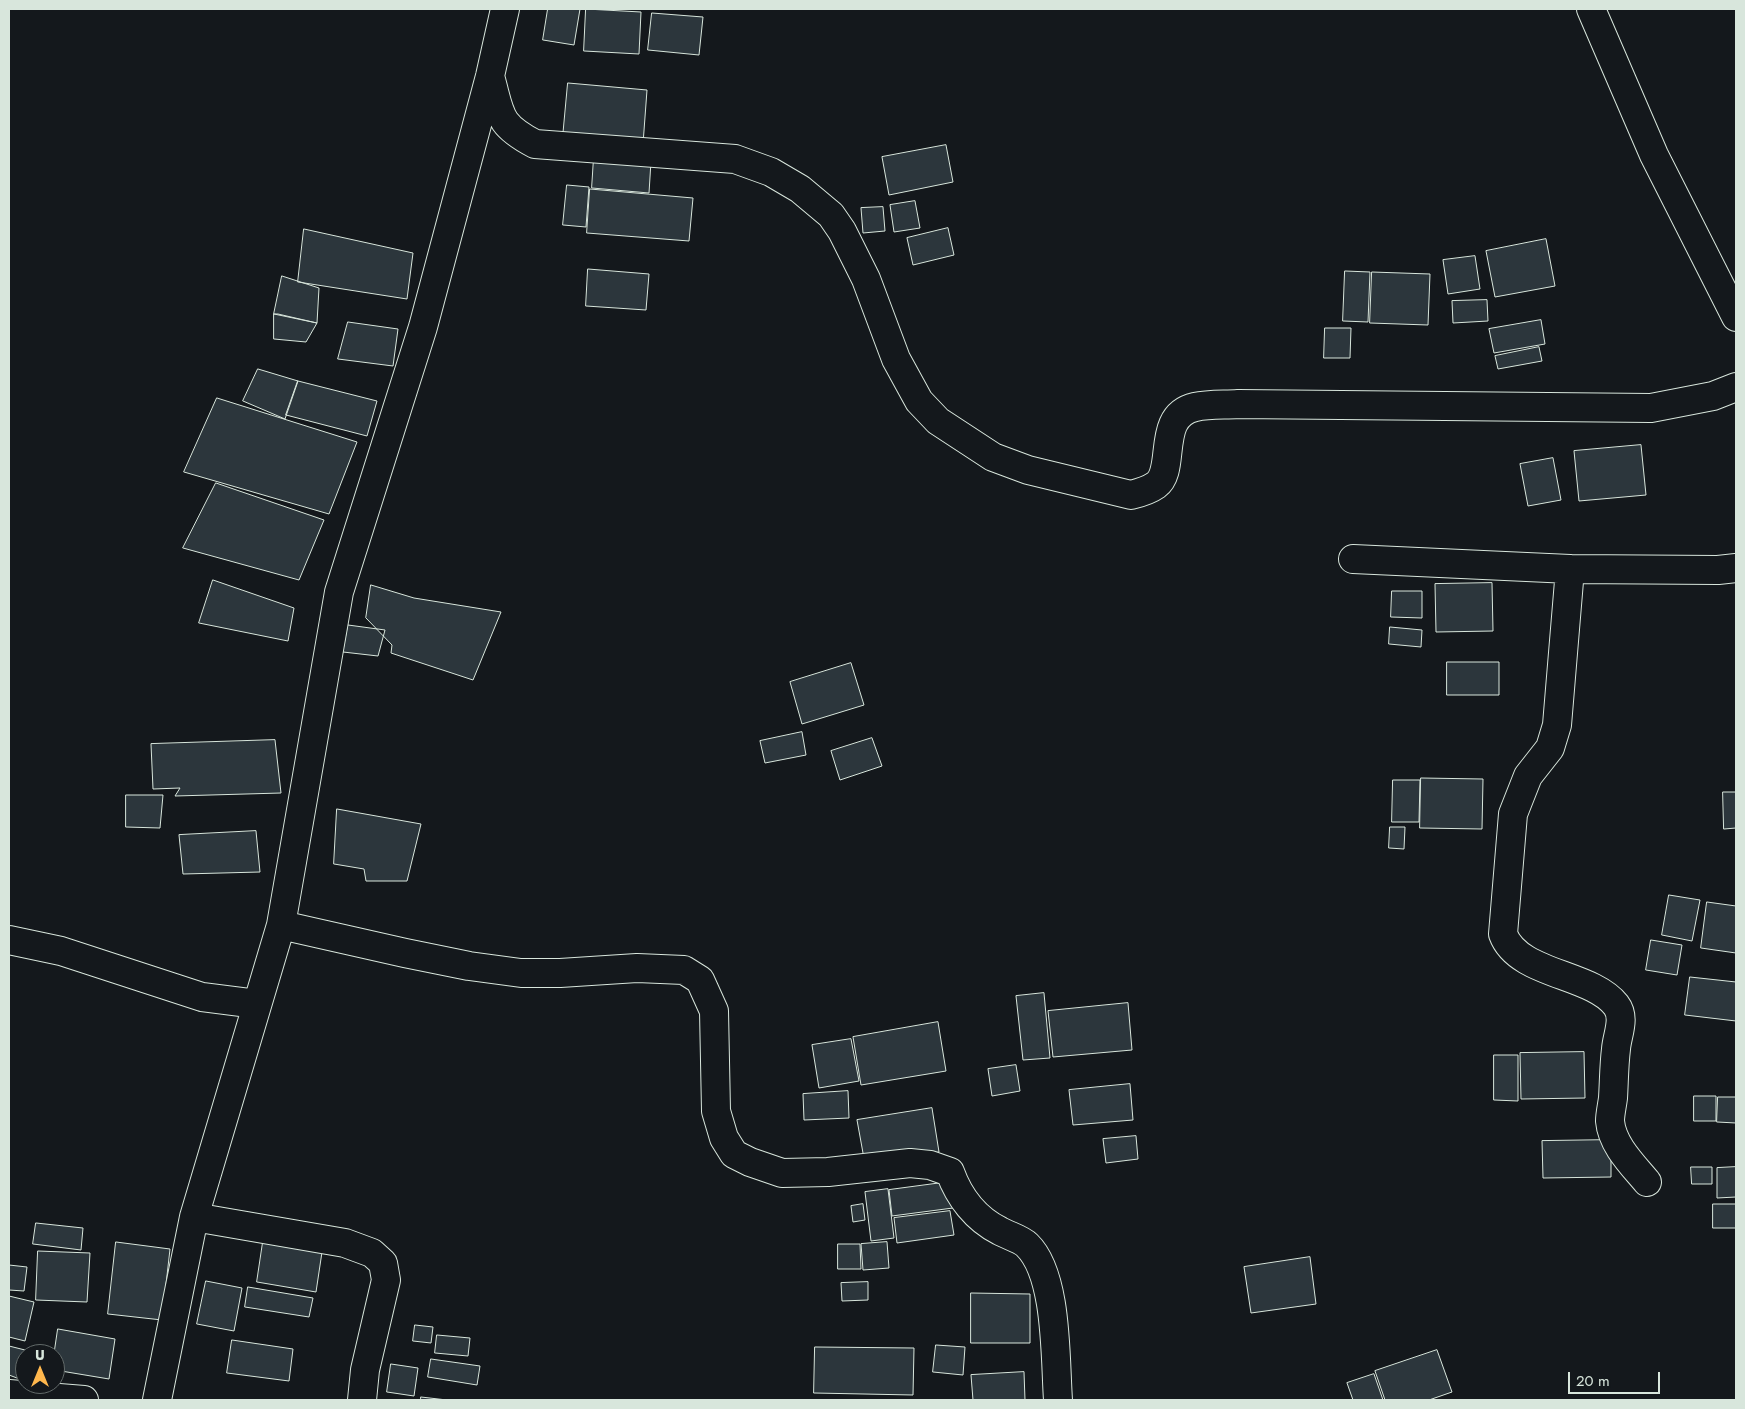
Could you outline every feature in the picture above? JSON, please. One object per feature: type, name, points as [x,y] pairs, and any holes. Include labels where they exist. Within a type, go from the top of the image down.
[{"type":"street","points":[[158,1400],[194,1217],[281,925],[339,592],[423,326],[490,76],[505,9]]},
{"type":"street","points":[[1591,9],[1654,155],[1736,317]]},
{"type":"street","points":[[490,76],[502,120],[515,133],[535,144],[735,159],[771,172],[800,190],[831,215],[842,231],[866,279],[896,359],[919,401],[938,421],[993,457],[1037,472],[1131,495],[1145,490],[1156,485],[1162,477],[1171,428],[1180,415],[1194,407],[1238,404],[1651,408],[1714,396],[1736,387]]},
{"type":"street","points":[[1353,560],[1570,569],[1718,570],[1736,568]]},
{"type":"street","points":[[1570,569],[1557,725],[1550,748],[1528,776],[1513,814],[1503,934],[1512,950],[1532,962],[1599,991],[1617,1005],[1621,1025],[1616,1047],[1610,1122],[1619,1147],[1647,1182]]},
{"type":"street","points":[[281,925],[405,954],[521,973],[560,973],[637,968],[684,970],[700,980],[714,1011],[716,1111],[724,1138],[734,1154],[750,1162],[782,1173],[828,1172],[910,1163],[930,1165],[950,1172],[954,1184],[976,1216],[1026,1244],[1040,1265],[1049,1292],[1058,1400]]},
{"type":"street","points":[[9,940],[61,951],[202,997],[257,1004]]},
{"type":"street","points":[[194,1217],[345,1244],[372,1253],[383,1263],[386,1280],[365,1370],[362,1400]]},
{"type":"street","points":[[9,1394],[84,1400]]},
{"type":"building","points":[[548,9],[580,9],[574,45],[543,40]]},
{"type":"building","points":[[586,9],[641,12],[639,54],[584,51]]},
{"type":"building","points":[[652,13],[703,17],[699,55],[648,50]]},
{"type":"building","points":[[568,83],[647,90],[643,144],[563,137]]},
{"type":"building","points":[[946,145],[953,182],[889,195],[882,157]]},
{"type":"building","points":[[594,157],[651,161],[649,193],[592,188]]},
{"type":"building","points":[[567,185],[589,187],[586,227],[563,225]]},
{"type":"building","points":[[590,189],[693,198],[689,241],[587,233]]},
{"type":"building","points":[[915,201],[920,228],[894,232],[890,205]]},
{"type":"building","points":[[883,207],[885,231],[863,233],[861,208]]},
{"type":"building","points":[[948,228],[954,255],[913,265],[907,238]]},
{"type":"building","points":[[304,229],[413,253],[407,299],[298,282]]},
{"type":"building","points":[[1546,239],[1555,286],[1495,297],[1486,251]]},
{"type":"building","points":[[1475,256],[1480,289],[1448,294],[1443,260]]},
{"type":"building","points":[[588,269],[649,274],[646,310],[586,306]]},
{"type":"building","points":[[1345,271],[1370,272],[1368,322],[1343,321]]},
{"type":"building","points":[[1372,272],[1430,274],[1428,325],[1370,323]]},
{"type":"building","points":[[282,276],[319,288],[317,323],[274,314]]},
{"type":"building","points":[[1487,300],[1488,321],[1453,323],[1452,301]]},
{"type":"building","points":[[274,314],[317,323],[306,342],[274,339]]},
{"type":"building","points":[[1541,320],[1545,344],[1494,353],[1489,329]]},
{"type":"building","points":[[348,322],[398,329],[393,366],[338,359]]},
{"type":"building","points":[[1325,328],[1351,328],[1350,358],[1324,358]]},
{"type":"building","points":[[1539,347],[1542,361],[1498,369],[1495,356]]},
{"type":"building","points":[[258,369],[298,381],[285,419],[243,401]]},
{"type":"building","points":[[298,381],[377,401],[367,436],[286,415]]},
{"type":"building","points":[[217,398],[357,442],[329,514],[184,472]]},
{"type":"building","points":[[1641,445],[1646,495],[1579,501],[1574,451]]},
{"type":"building","points":[[1553,458],[1561,500],[1528,506],[1520,464]]},
{"type":"building","points":[[216,483],[324,520],[299,580],[183,548]]},
{"type":"building","points":[[213,580],[294,608],[288,641],[199,623]]},
{"type":"building","points":[[1492,583],[1493,631],[1436,632],[1435,584]]},
{"type":"building","points":[[371,585],[414,598],[501,612],[473,680],[391,653],[392,645],[366,618]]},
{"type":"building","points":[[1392,591],[1422,591],[1422,618],[1391,617]]},
{"type":"building","points":[[348,625],[385,630],[378,656],[343,652]]},
{"type":"building","points":[[1390,627],[1422,630],[1421,647],[1389,644]]},
{"type":"building","points":[[1447,662],[1499,662],[1499,695],[1447,695]]},
{"type":"building","points":[[851,663],[864,705],[802,724],[790,682]]},
{"type":"building","points":[[802,732],[806,755],[765,763],[760,741]]},
{"type":"building","points":[[872,738],[882,766],[840,780],[831,751]]},
{"type":"building","points":[[275,740],[281,793],[175,796],[180,788],[153,789],[151,744]]},
{"type":"building","points":[[1421,778],[1483,779],[1482,829],[1420,828]]},
{"type":"building","points":[[1393,780],[1420,780],[1419,822],[1392,822]]},
{"type":"building","points":[[1723,792],[1736,792],[1736,828],[1724,829]]},
{"type":"building","points":[[126,795],[163,795],[160,828],[126,827]]},
{"type":"building","points":[[337,809],[421,824],[407,881],[366,881],[364,869],[334,864]]},
{"type":"building","points":[[1390,827],[1405,827],[1404,849],[1389,848]]},
{"type":"building","points":[[256,831],[260,872],[183,874],[179,835]]},
{"type":"building","points":[[1669,895],[1700,900],[1692,941],[1662,935]]},
{"type":"building","points":[[1707,902],[1736,906],[1736,953],[1701,948]]},
{"type":"building","points":[[1651,940],[1682,945],[1677,975],[1646,970]]},
{"type":"building","points":[[1690,977],[1736,982],[1736,1021],[1685,1015]]},
{"type":"building","points":[[1044,993],[1050,1058],[1023,1060],[1016,996]]},
{"type":"building","points":[[1128,1003],[1132,1050],[1053,1057],[1048,1011]]},
{"type":"building","points":[[938,1022],[946,1071],[861,1085],[853,1037]]},
{"type":"building","points":[[851,1039],[859,1081],[819,1088],[812,1045]]},
{"type":"building","points":[[1584,1052],[1585,1098],[1521,1099],[1520,1053]]},
{"type":"building","points":[[1494,1055],[1518,1055],[1518,1101],[1494,1100]]},
{"type":"building","points":[[1016,1065],[1020,1091],[992,1096],[988,1069]]},
{"type":"building","points":[[1130,1084],[1133,1120],[1073,1125],[1069,1090]]},
{"type":"building","points":[[848,1091],[849,1118],[804,1120],[803,1094]]},
{"type":"building","points":[[1694,1096],[1716,1096],[1716,1121],[1694,1121]]},
{"type":"building","points":[[1718,1097],[1736,1097],[1736,1123],[1717,1122]]},
{"type":"building","points":[[932,1108],[939,1152],[865,1164],[857,1120]]},
{"type":"building","points":[[1136,1136],[1138,1159],[1106,1163],[1103,1139]]},
{"type":"building","points":[[1611,1140],[1611,1177],[1543,1178],[1542,1141]]},
{"type":"building","points":[[1691,1167],[1712,1167],[1712,1184],[1692,1184]]},
{"type":"building","points":[[1736,1167],[1736,1197],[1717,1198],[1717,1168]]},
{"type":"building","points":[[949,1182],[953,1208],[892,1216],[889,1190]]},
{"type":"building","points":[[888,1189],[894,1238],[871,1241],[865,1192]]},
{"type":"building","points":[[863,1204],[865,1220],[853,1222],[851,1206]]},
{"type":"building","points":[[1713,1204],[1736,1204],[1736,1228],[1713,1228]]},
{"type":"building","points":[[950,1211],[954,1235],[897,1243],[894,1218]]},
{"type":"building","points":[[36,1223],[83,1228],[81,1250],[33,1244]]},
{"type":"building","points":[[116,1242],[170,1249],[162,1320],[108,1314]]},
{"type":"building","points":[[263,1242],[322,1252],[316,1292],[257,1282]]},
{"type":"building","points":[[887,1242],[889,1268],[863,1270],[861,1244]]},
{"type":"building","points":[[838,1244],[860,1244],[861,1269],[838,1269]]},
{"type":"building","points":[[38,1251],[90,1253],[87,1302],[36,1300]]},
{"type":"building","points":[[1310,1257],[1316,1304],[1251,1313],[1244,1267]]},
{"type":"building","points":[[9,1265],[27,1267],[24,1291],[9,1290]]},
{"type":"building","points":[[206,1281],[242,1288],[234,1331],[197,1324]]},
{"type":"building","points":[[868,1282],[868,1300],[842,1301],[841,1283]]},
{"type":"building","points":[[248,1287],[313,1298],[309,1317],[245,1307]]},
{"type":"building","points":[[971,1293],[1030,1294],[1030,1343],[971,1343]]},
{"type":"building","points":[[9,1296],[34,1302],[25,1341],[9,1337]]},
{"type":"building","points":[[415,1325],[433,1327],[431,1343],[413,1341]]},
{"type":"building","points":[[58,1329],[115,1339],[109,1379],[65,1372],[65,1344],[56,1344]]},
{"type":"building","points":[[437,1335],[470,1338],[468,1356],[435,1353]]},
{"type":"building","points":[[232,1340],[293,1349],[289,1381],[227,1373]]},
{"type":"building","points":[[936,1345],[965,1347],[963,1375],[933,1372]]},
{"type":"building","points":[[9,1346],[15,1348],[15,1377],[9,1375]]},
{"type":"building","points":[[815,1347],[914,1348],[913,1395],[814,1393]]},
{"type":"building","points":[[1437,1350],[1452,1392],[1429,1400],[1385,1400],[1375,1371]]},
{"type":"building","points":[[431,1359],[480,1366],[477,1385],[428,1377]]},
{"type":"building","points":[[391,1364],[418,1368],[414,1396],[387,1392]]},
{"type":"building","points":[[1024,1372],[1025,1400],[973,1400],[971,1375]]},
{"type":"building","points":[[1374,1374],[1383,1400],[1353,1400],[1347,1383]]},
{"type":"building","points":[[421,1397],[447,1400],[421,1400]]}]
